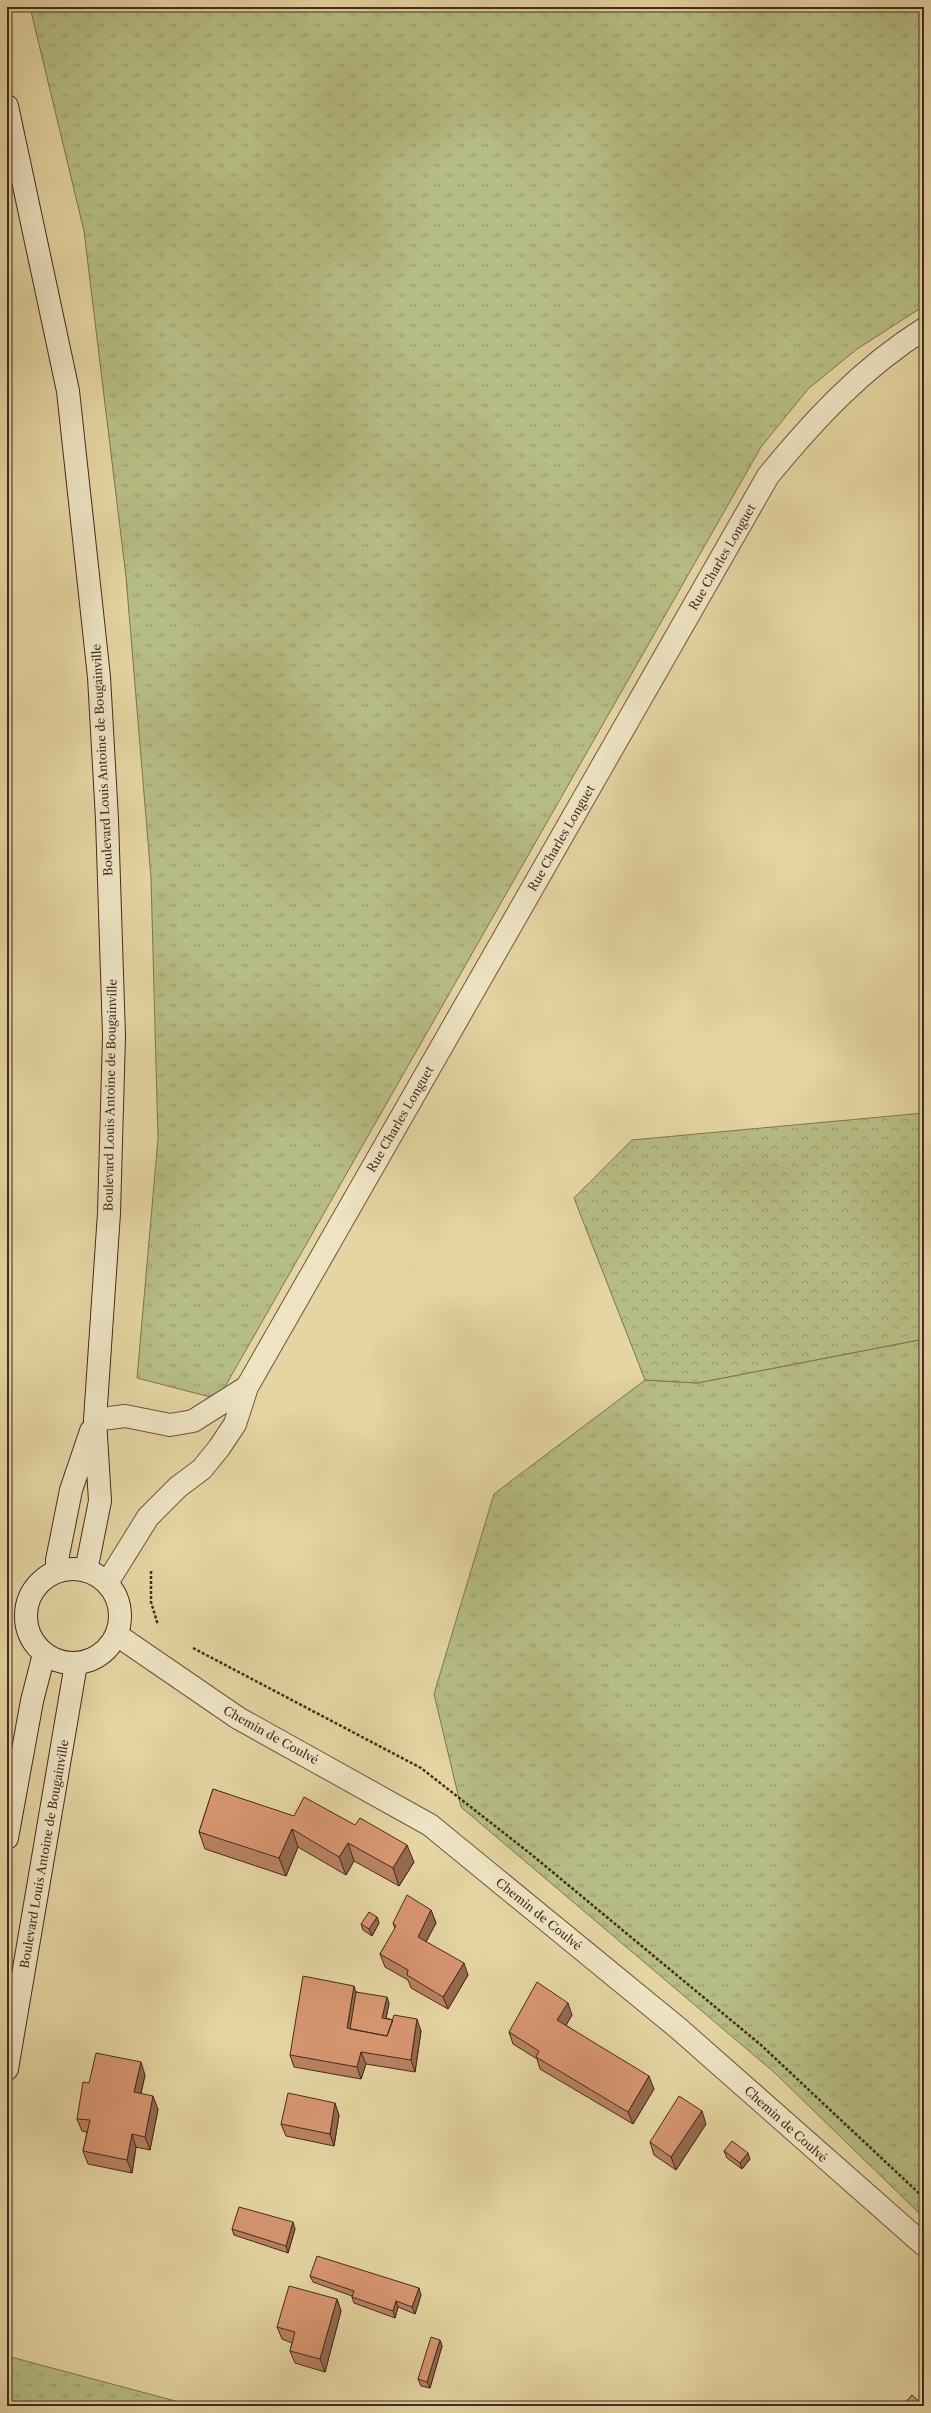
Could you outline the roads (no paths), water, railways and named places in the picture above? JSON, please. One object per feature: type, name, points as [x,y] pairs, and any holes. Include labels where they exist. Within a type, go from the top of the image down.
[{"type":"street","name":"Boulevard Louis Antoine de Bougainville","points":[[7,106],[68,391],[99,677],[107,819],[114,1036],[109,1213],[95,1420],[100,1501],[86,1571]]},
{"type":"street","name":"Rue Charles Longuet","points":[[107,1583],[148,1517],[178,1487],[202,1469],[219,1448],[235,1424],[247,1387],[768,476],[812,423],[861,376],[924,329]]},
{"type":"street","name":"Rue Charles Longuet","points":[[95,1420],[125,1416],[170,1425],[193,1421],[247,1387]]},
{"type":"street","name":"Boulevard Louis Antoine de Bougainville","points":[[57,1571],[57,1560],[71,1490],[95,1420]]},
{"type":"street","points":[[72,1569],[86,1571],[98,1576],[107,1583],[115,1594],[120,1608],[120,1622],[117,1636],[110,1647],[89,1661],[76,1664],[64,1663],[44,1654],[34,1644],[28,1631],[26,1609],[34,1589],[44,1578],[57,1571],[72,1569]]},
{"type":"street","name":"Chemin de Coulvé","points":[[117,1636],[238,1718],[430,1825],[678,2028],[924,2245]]},
{"type":"street","points":[[7,1838],[32,1700],[44,1654]]},
{"type":"street","name":"Boulevard Louis Antoine de Bougainville","points":[[7,2069],[76,1664]]}]
